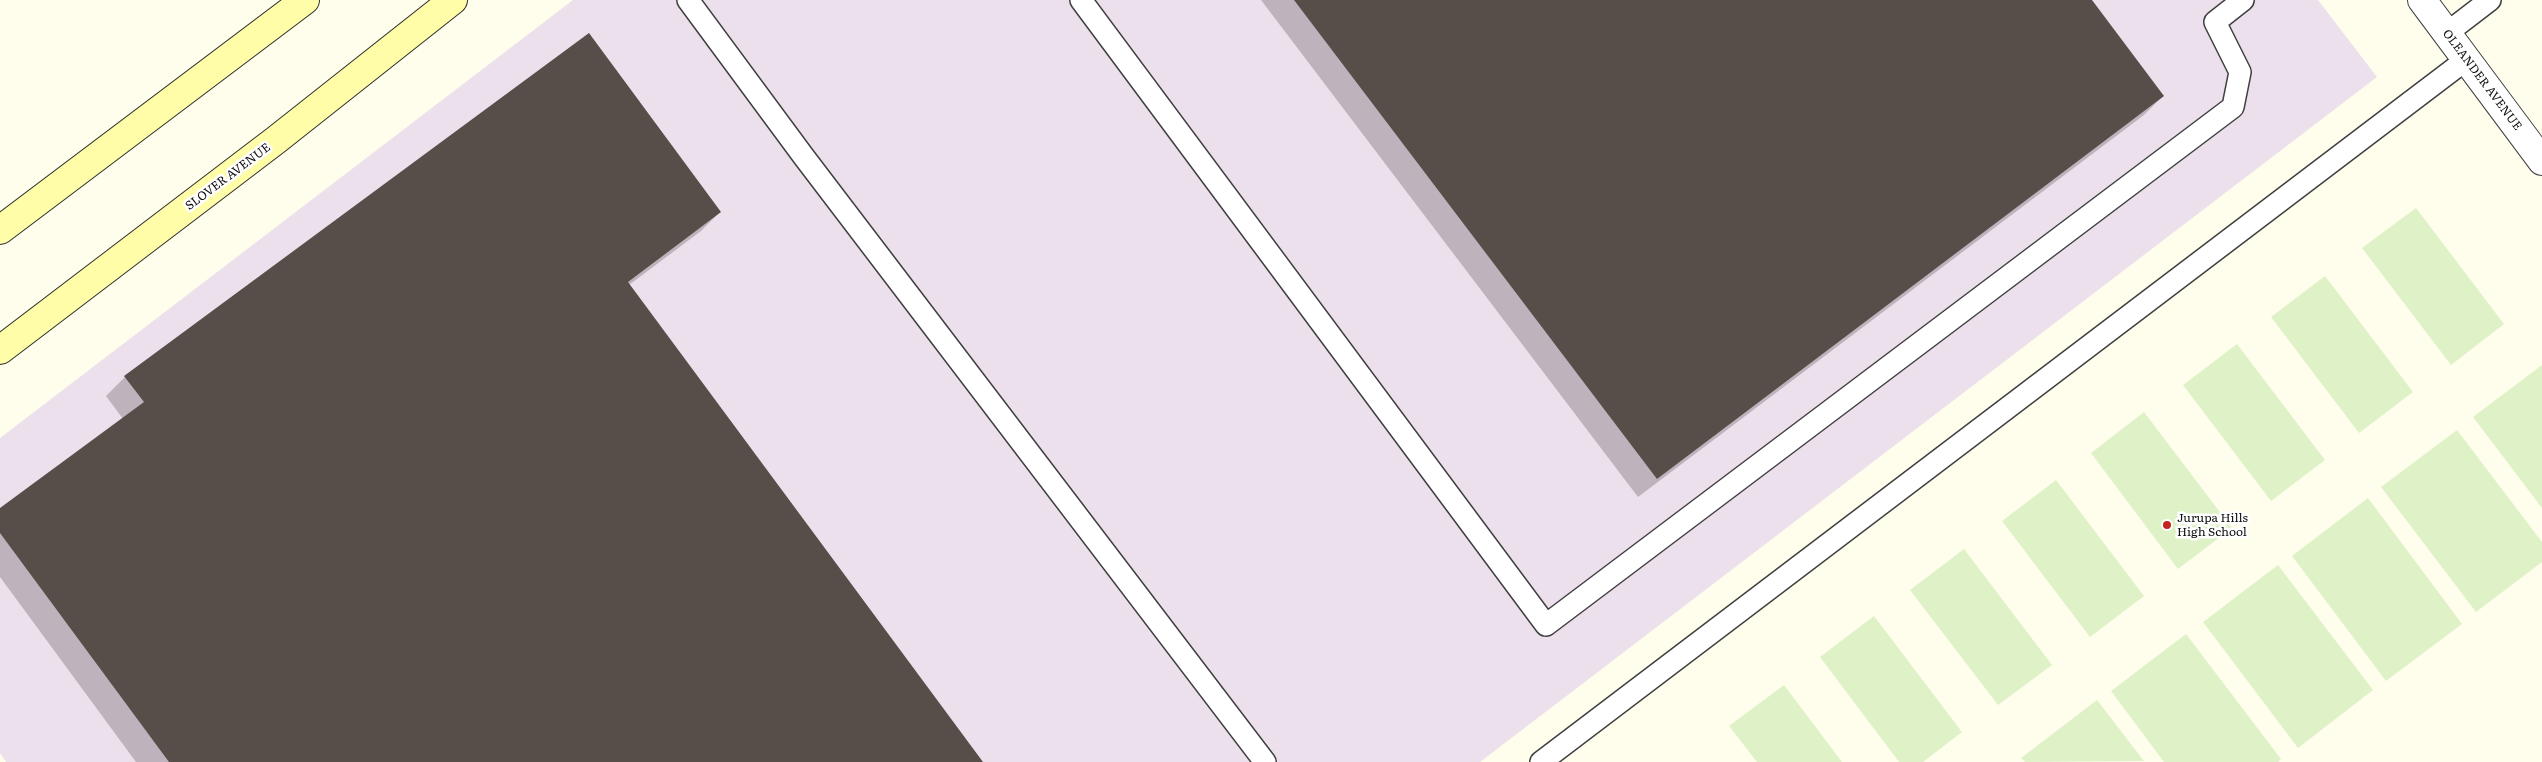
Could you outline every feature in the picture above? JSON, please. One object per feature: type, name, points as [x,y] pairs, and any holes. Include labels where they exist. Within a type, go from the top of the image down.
[{"type":"main road","points":[[0,230],[305,0]]},
{"type":"main road","name":"SLOVER AVENUE","points":[[0,350],[276,140],[453,0]]},
{"type":"street","name":"OLEANDER AVENUE","points":[[2422,0],[2542,161]]},
{"type":"lane","points":[[688,0],[804,157],[1265,762]]},
{"type":"lane","points":[[1081,0],[1546,625],[2233,107],[2240,72],[2215,22],[2243,0]]},
{"type":"lane","points":[[2447,33],[2490,0]]},
{"type":"lane","points":[[1541,762],[2467,60]]},
{"type":"shaded area","points":[[573,0],[2318,0],[2377,77],[1480,762],[6,762],[0,753],[0,438]]},
{"type":"green space","points":[[2416,208],[2504,324],[2451,365],[2362,248]]},
{"type":"green space","points":[[2325,276],[2413,392],[2359,433],[2271,317]]},
{"type":"green space","points":[[2237,344],[2325,460],[2271,501],[2183,385]]},
{"type":"green space","points":[[2542,365],[2542,508],[2473,417]]},
{"type":"green space","points":[[2144,412],[2232,528],[2178,569],[2091,453]]},
{"type":"green space","points":[[2457,430],[2542,542],[2542,562],[2476,612],[2381,487]]},
{"type":"green space","points":[[2056,480],[2144,596],[2090,637],[2002,521]]},
{"type":"green space","points":[[2368,498],[2462,624],[2386,681],[2292,556]]},
{"type":"green space","points":[[1964,549],[2052,665],[1998,705],[1910,590]]},
{"type":"green space","points":[[2278,565],[2373,690],[2298,748],[2203,622]]},
{"type":"green space","points":[[1874,616],[1962,732],[1923,762],[1899,762],[1820,657]]},
{"type":"green space","points":[[2186,634],[2281,759],[2278,762],[2164,762],[2111,691]]},
{"type":"green space","points":[[1784,685],[1842,762],[1757,762],[1729,726]]},
{"type":"green space","points":[[2097,700],[2144,761],[2025,762],[2021,758]]},
{"type":"building","points":[[1294,0],[2092,0],[2164,96],[1657,479]]},
{"type":"building","points":[[589,33],[721,212],[628,282],[983,762],[169,762],[0,533],[0,508],[144,402],[124,376]]},
{"type":"place","name":"Jurupa Hills High School","points":[[2167,525]]}]
